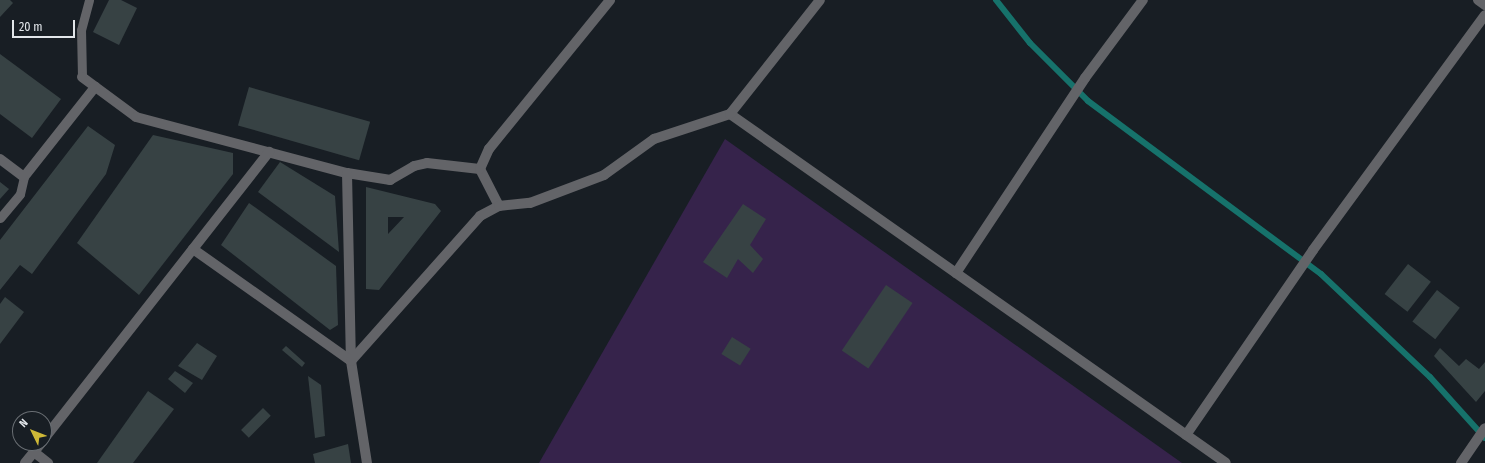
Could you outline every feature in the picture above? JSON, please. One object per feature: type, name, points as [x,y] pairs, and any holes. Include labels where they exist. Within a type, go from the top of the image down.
[{"type":"street","points":[[480,169],[489,149],[610,0]]},
{"type":"street","points":[[352,361],[480,216],[499,206],[530,203],[604,175],[654,139],[730,114],[820,0]]},
{"type":"street","points":[[956,273],[1085,78],[1143,0]]},
{"type":"street","points":[[1478,0],[1485,5]]},
{"type":"street","points":[[1186,435],[1313,250],[1485,15]]},
{"type":"street","points":[[82,77],[136,117],[347,173],[390,180],[414,166],[427,163],[480,169]]},
{"type":"street","points":[[0,159],[24,177],[95,87]]},
{"type":"street","points":[[730,114],[1226,463]]},
{"type":"street","points":[[52,430],[269,152]]},
{"type":"street","points":[[480,169],[499,206]]},
{"type":"street","points":[[347,173],[352,361],[366,463]]},
{"type":"street","points":[[193,249],[352,361]]},
{"type":"street","points":[[1461,463],[1485,428]]},
{"type":"street","points":[[26,463],[34,452],[48,463]]},
{"type":"lane","points":[[82,77],[82,30],[89,0]]},
{"type":"lane","points":[[0,218],[20,194],[24,177]]},
{"type":"shaded area","points":[[725,139],[1182,463],[539,463]]},
{"type":"building","points":[[0,0],[10,0],[13,3],[0,17]]},
{"type":"building","points":[[109,0],[121,0],[137,8],[119,45],[93,32]]},
{"type":"building","points":[[0,54],[61,99],[32,138],[0,114]]},
{"type":"building","points":[[249,87],[370,122],[359,160],[238,125]]},
{"type":"building","points":[[88,126],[115,145],[106,174],[32,274],[20,265],[0,290],[0,240]]},
{"type":"building","points":[[153,135],[233,153],[233,174],[139,295],[77,243]]},
{"type":"building","points":[[280,162],[335,196],[339,252],[258,192]]},
{"type":"building","points":[[0,182],[9,189],[0,199]]},
{"type":"building","points":[[366,187],[435,204],[441,211],[379,290],[366,289]],"holes":[[[388,217],[404,217],[388,234]]]},
{"type":"building","points":[[249,203],[336,266],[338,325],[330,330],[221,245]]},
{"type":"building","points":[[743,204],[766,219],[750,245],[763,259],[753,273],[738,259],[727,278],[703,262]]},
{"type":"building","points":[[1408,264],[1431,282],[1407,312],[1385,294]]},
{"type":"building","points":[[886,285],[913,303],[868,368],[842,350]]},
{"type":"building","points":[[1437,290],[1460,308],[1435,339],[1412,322]]},
{"type":"building","points":[[5,297],[24,312],[0,344],[0,304]]},
{"type":"building","points":[[732,337],[751,349],[740,366],[721,354]]},
{"type":"building","points":[[197,343],[217,356],[202,380],[178,366]]},
{"type":"building","points":[[286,346],[305,363],[302,367],[282,350]]},
{"type":"building","points":[[1440,348],[1459,366],[1466,359],[1479,369],[1485,362],[1485,391],[1476,402],[1434,356]]},
{"type":"building","points":[[175,371],[193,383],[185,393],[168,379]]},
{"type":"building","points":[[308,376],[321,385],[325,436],[315,438]]},
{"type":"building","points":[[148,391],[174,409],[133,463],[97,463]]},
{"type":"building","points":[[263,408],[271,416],[249,438],[241,430]]},
{"type":"building","points":[[348,444],[351,463],[315,463],[313,454]]},
{"type":"waterway","points":[[996,0],[1030,43],[1088,101],[1321,274],[1430,377],[1485,438]]}]
